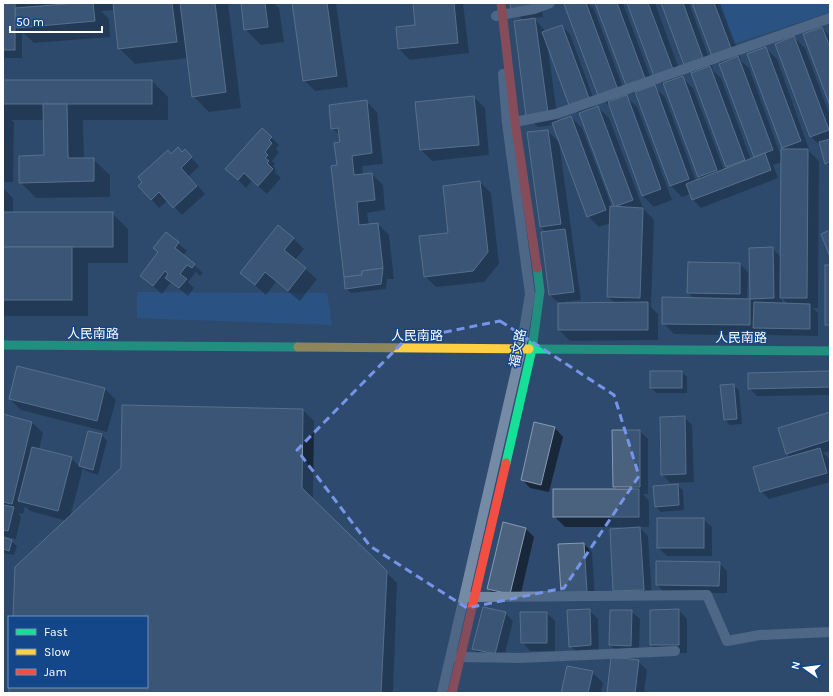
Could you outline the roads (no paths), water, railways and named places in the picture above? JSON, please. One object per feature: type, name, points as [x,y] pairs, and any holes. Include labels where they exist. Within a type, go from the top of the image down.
[{"type":"main road","name":"福文路","points":[[500,15],[501,3]]},
{"type":"main road","name":"人民南路","points":[[3,345],[830,351]]},
{"type":"main road","name":"福文路","points":[[452,693],[456,657]]},
{"type":"street","name":"福文路","points":[[442,693],[456,657],[527,349],[530,294],[511,123],[502,70],[500,15],[494,3]]},
{"type":"street","points":[[500,15],[534,9],[550,3]]},
{"type":"street","points":[[511,123],[556,114],[830,18]]},
{"type":"street","points":[[469,597],[707,595],[727,641],[760,636],[830,632]]},
{"type":"street","points":[[456,657],[519,658],[675,651]]}]
